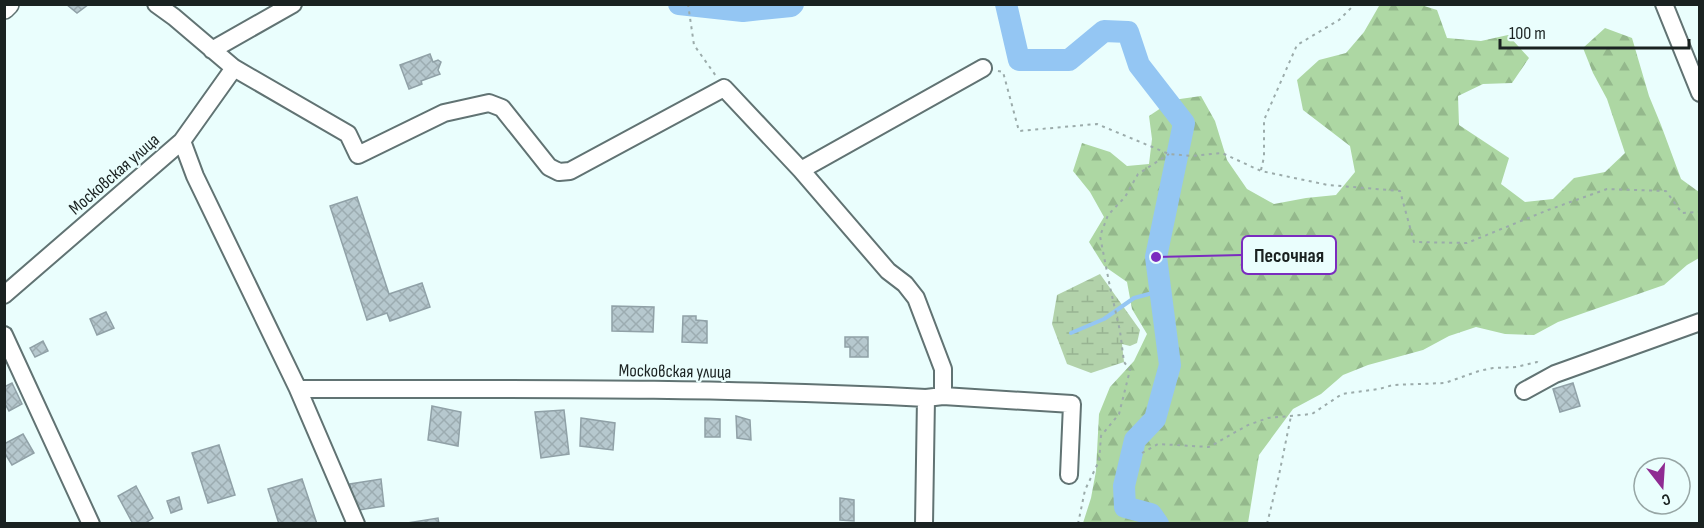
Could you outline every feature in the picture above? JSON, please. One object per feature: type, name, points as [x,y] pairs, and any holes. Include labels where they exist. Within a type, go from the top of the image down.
[{"type":"main road","points":[[4,8],[9,4]]},
{"type":"street","points":[[156,4],[234,68],[348,134],[358,155],[444,113],[489,103],[502,108],[549,167],[559,172],[570,171],[724,88],[801,170],[888,271],[905,284],[916,298],[943,369],[935,397],[924,524]]},
{"type":"street","points":[[212,50],[293,4]]},
{"type":"street","points":[[1664,4],[1700,93]]},
{"type":"street","name":"Московская улица","points":[[4,295],[182,141],[234,68]]},
{"type":"street","points":[[801,170],[982,68]]},
{"type":"street","points":[[182,141],[195,176],[298,389],[356,524]]},
{"type":"street","points":[[1524,391],[1555,374],[1700,322]]},
{"type":"street","points":[[4,335],[91,524]]},
{"type":"street","name":"Московская улица","points":[[298,389],[580,389],[839,393],[1072,404],[1069,475]]},
{"type":"path","points":[[688,4],[694,45],[724,88]]},
{"type":"path","points":[[1261,171],[1264,157],[1264,120],[1297,45],[1339,20],[1355,4]]},
{"type":"path","points":[[982,68],[1003,72],[1019,131],[1097,124],[1169,154],[1192,156],[1222,153],[1261,171],[1328,185],[1400,190],[1414,242],[1467,243],[1607,189],[1666,191],[1682,213],[1700,212]]},
{"type":"path","points":[[1077,524],[1085,490],[1099,461],[1101,436],[1119,414],[1131,370],[1124,362],[1101,236],[1108,215],[1125,197],[1138,174],[1169,154]]},
{"type":"path","points":[[1142,453],[1158,444],[1209,447],[1248,425],[1268,418],[1312,414],[1342,394],[1393,385],[1445,383],[1493,368],[1516,367],[1537,362],[1555,374]]},
{"type":"path","points":[[1267,524],[1280,475],[1290,416]]},
{"type":"green space","points":[[1387,4],[1421,5],[1437,10],[1447,38],[1481,41],[1508,35],[1529,58],[1512,83],[1483,84],[1458,96],[1459,125],[1509,158],[1501,184],[1525,202],[1553,199],[1574,178],[1605,172],[1625,153],[1607,99],[1583,48],[1605,28],[1632,38],[1649,96],[1681,179],[1699,192],[1699,258],[1664,285],[1558,322],[1534,335],[1505,334],[1476,327],[1449,336],[1423,350],[1368,365],[1343,375],[1321,394],[1293,409],[1259,455],[1248,523],[1083,523],[1096,471],[1099,414],[1110,387],[1134,361],[1147,334],[1132,309],[1127,282],[1104,266],[1089,242],[1104,217],[1090,192],[1073,171],[1082,143],[1110,152],[1127,166],[1149,164],[1152,139],[1149,116],[1173,100],[1201,96],[1215,121],[1227,160],[1247,189],[1274,204],[1336,195],[1355,172],[1350,146],[1303,110],[1297,80],[1319,60],[1346,53],[1364,32],[1379,6]]},
{"type":"green space","points":[[1100,274],[1140,330],[1137,343],[1130,346],[1122,344],[1124,362],[1091,373],[1067,364],[1052,324],[1057,295]]},
{"type":"building","points":[[66,4],[89,4],[77,13]]},
{"type":"building","points":[[430,54],[433,62],[438,60],[441,62],[438,70],[440,74],[421,81],[422,84],[409,89],[400,65]]},
{"type":"building","points":[[357,197],[389,294],[422,283],[430,307],[390,321],[387,313],[367,320],[330,206]]},
{"type":"building","points":[[612,306],[654,307],[653,332],[612,331]]},
{"type":"building","points":[[106,312],[114,328],[97,335],[90,319]]},
{"type":"building","points":[[683,316],[696,316],[696,320],[707,321],[707,343],[682,342]]},
{"type":"building","points":[[845,337],[868,337],[868,357],[850,357],[850,347],[845,347]]},
{"type":"building","points":[[43,341],[48,351],[35,357],[30,348]]},
{"type":"building","points":[[12,383],[22,404],[9,411],[4,402],[4,387]]},
{"type":"building","points":[[1573,383],[1580,406],[1560,412],[1553,389]]},
{"type":"building","points":[[432,406],[461,412],[458,446],[428,440]]},
{"type":"building","points":[[564,410],[569,454],[541,458],[535,412]]},
{"type":"building","points":[[736,416],[750,420],[751,440],[737,438]]},
{"type":"building","points":[[581,418],[615,423],[613,450],[580,446]]},
{"type":"building","points":[[705,418],[720,419],[720,437],[705,437]]},
{"type":"building","points":[[23,434],[34,453],[12,465],[4,452],[4,444]]},
{"type":"building","points":[[219,445],[235,495],[208,503],[192,453]]},
{"type":"building","points":[[302,479],[317,524],[279,524],[268,489]]},
{"type":"building","points":[[381,479],[384,506],[353,511],[350,484]]},
{"type":"building","points":[[136,486],[153,518],[144,524],[133,524],[118,496]]},
{"type":"building","points":[[179,497],[182,509],[171,513],[167,501]]},
{"type":"building","points":[[840,498],[854,500],[854,521],[840,520]]},
{"type":"building","points":[[438,518],[439,524],[408,524],[408,523]]},
{"type":"waterway","points":[[679,4],[743,11],[793,4]]},
{"type":"waterway","points":[[1006,4],[1019,60],[1069,60],[1104,31],[1128,32],[1139,65],[1184,123],[1156,257],[1170,365],[1155,419],[1135,440],[1124,486],[1125,507],[1151,514],[1158,524]]},
{"type":"waterway","points":[[1071,333],[1104,319],[1134,298],[1160,291]]},
{"type":"place","name":"Песочная","points":[[1156,257]]}]
